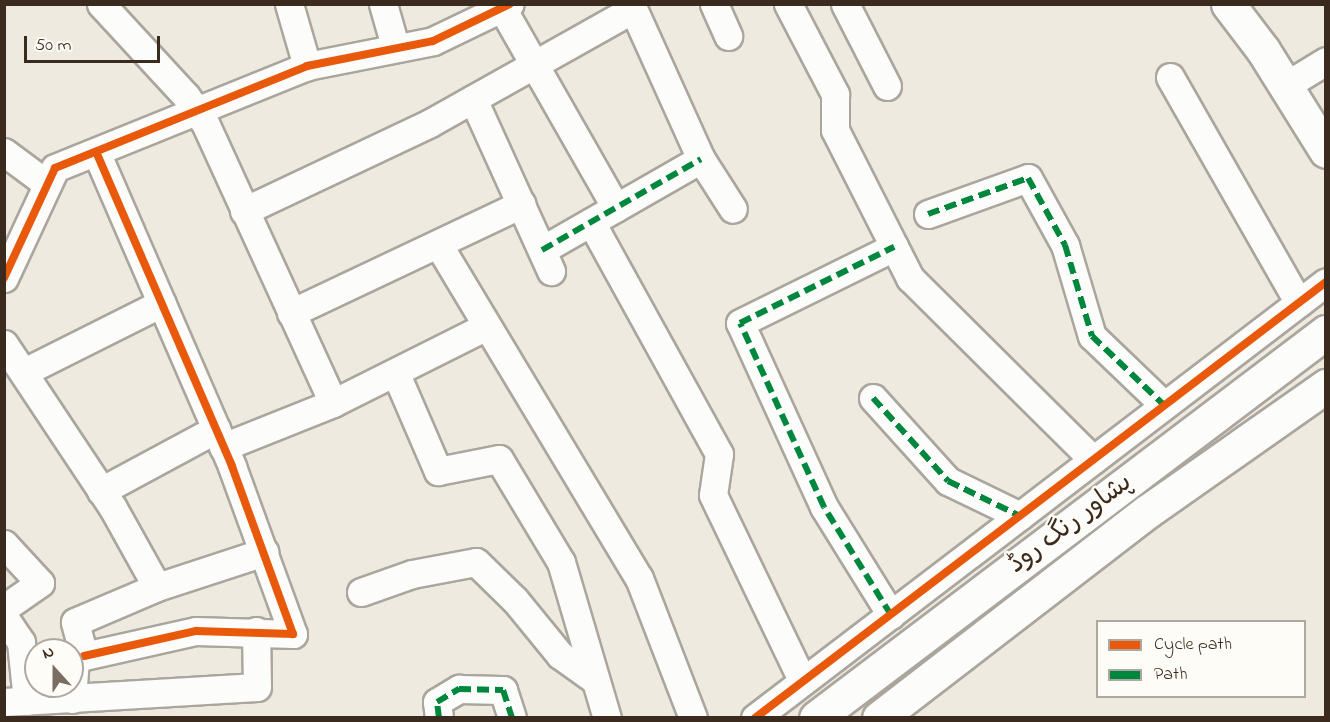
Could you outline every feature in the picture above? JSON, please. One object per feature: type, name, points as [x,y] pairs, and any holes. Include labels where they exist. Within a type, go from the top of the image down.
[{"type":"main road","points":[[1234,6],[1326,151]]},
{"type":"main road","name":"پشاور رنگ روڈ","points":[[816,717],[1326,332]]},
{"type":"main road","name":"پشاور رنگ روڈ","points":[[879,717],[1148,511],[1326,386]]},
{"type":"street","points":[[101,4],[196,110],[333,403]]},
{"type":"street","points":[[289,4],[307,66]]},
{"type":"street","points":[[383,4],[395,46]]},
{"type":"street","points":[[714,4],[728,36]]},
{"type":"street","points":[[788,4],[835,94],[835,130],[910,278],[1093,460]]},
{"type":"street","points":[[845,4],[887,86]]},
{"type":"street","points":[[4,279],[55,168],[307,66],[395,46],[433,41],[506,6],[536,65],[616,208]]},
{"type":"street","points":[[244,212],[473,99],[536,65],[632,7],[701,159],[733,209]]},
{"type":"street","points":[[1285,86],[1326,61]]},
{"type":"street","points":[[1170,77],[1299,303]]},
{"type":"street","points":[[473,99],[547,261],[591,222],[701,159]]},
{"type":"street","points":[[4,152],[47,184]]},
{"type":"street","points":[[84,656],[196,631],[256,631],[293,634],[220,438],[96,152]]},
{"type":"street","points":[[928,214],[1028,178],[1065,246],[1092,336],[1164,405]]},
{"type":"street","points":[[291,313],[522,204]]},
{"type":"street","points":[[591,222],[719,454],[713,495],[802,680]]},
{"type":"street","points":[[438,244],[639,578],[693,717]]},
{"type":"street","points":[[891,615],[824,507],[740,323],[894,247]]},
{"type":"street","points":[[755,717],[1326,282]]},
{"type":"street","points":[[24,372],[162,303]]},
{"type":"street","points":[[102,491],[220,438],[333,403],[396,374],[487,326]]},
{"type":"street","points":[[4,344],[102,491],[157,587]]},
{"type":"street","points":[[396,374],[438,471],[499,459],[561,562],[607,717]]},
{"type":"street","points":[[873,398],[948,480],[1020,516]]},
{"type":"street","points":[[4,544],[40,584],[4,608]]},
{"type":"street","points":[[79,638],[75,622],[157,587],[264,552]]},
{"type":"street","points":[[361,592],[412,574],[476,562],[515,600],[560,655],[595,680]]},
{"type":"street","points":[[4,617],[21,642],[12,706],[72,699],[107,707],[257,687],[256,631]]},
{"type":"street","points":[[439,717],[437,702],[459,689],[503,690],[512,717]]},
{"type":"marked path","points":[[542,250],[701,159]]},
{"type":"marked path","points":[[928,214],[1028,178],[1065,245],[1092,336],[1164,405]]},
{"type":"marked path","points":[[891,615],[824,507],[740,323],[894,247]]},
{"type":"marked path","points":[[873,398],[948,481],[1020,516]]},
{"type":"marked path","points":[[439,718],[437,702],[459,689],[503,690],[512,718]]},
{"type":"cycle path","points":[[4,278],[55,168],[307,66],[433,41],[510,4]]},
{"type":"cycle path","points":[[84,656],[196,631],[293,634],[232,466],[96,152]]},
{"type":"cycle path","points":[[755,718],[1326,282]]}]
